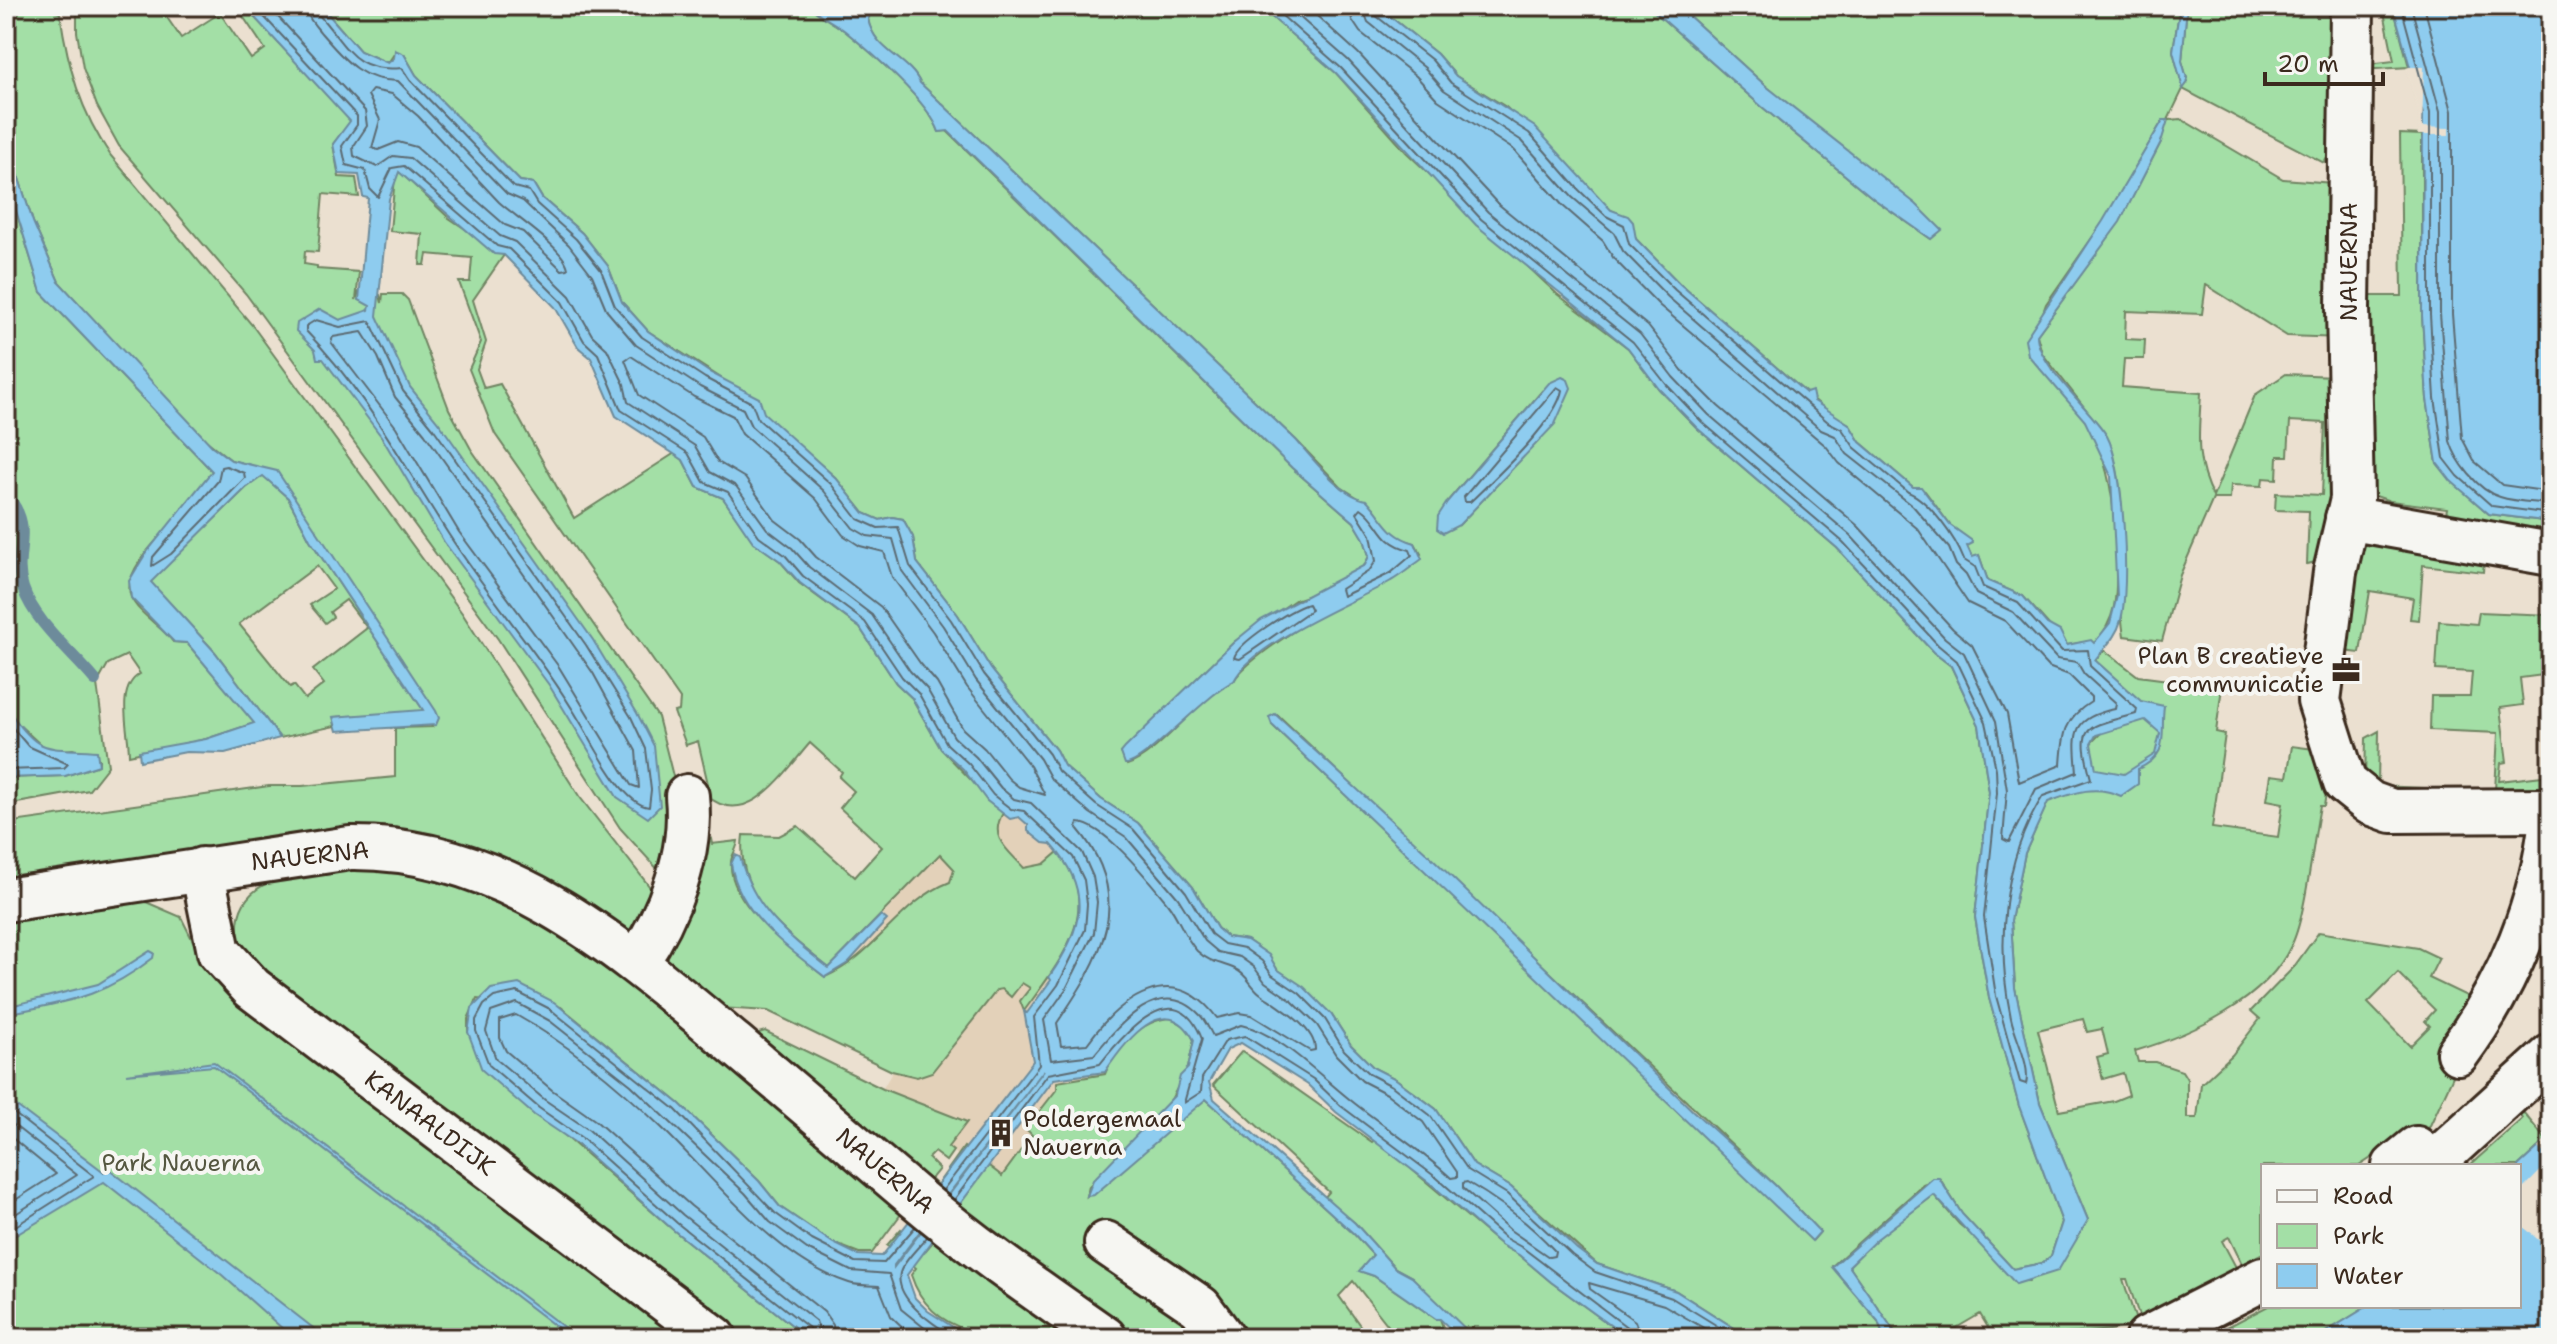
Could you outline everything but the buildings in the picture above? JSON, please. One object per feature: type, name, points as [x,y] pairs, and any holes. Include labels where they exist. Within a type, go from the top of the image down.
[{"type":"street","name":"NAUERNA","points":[[2352,6],[2348,309],[2354,442],[2352,499],[2332,595],[2319,701],[2345,783],[2370,803],[2392,811],[2551,810]]},
{"type":"street","points":[[2347,518],[2551,554]]},
{"type":"street","points":[[637,962],[653,937],[681,869],[687,833],[687,796]]},
{"type":"street","points":[[2458,1053],[2522,942],[2547,859],[2551,818]]},
{"type":"street","name":"NAUERNA","points":[[6,900],[350,848],[392,849],[479,868],[523,888],[573,917],[637,962],[918,1200],[1105,1338]]},
{"type":"street","name":"KANAALDIJK","points":[[202,869],[213,938],[219,952],[242,979],[715,1338]]},
{"type":"street","points":[[2432,1164],[2551,1056]]},
{"type":"street","points":[[2396,1164],[2416,1148],[2419,1152],[2404,1164]]},
{"type":"street","points":[[1106,1243],[1200,1307],[1223,1338]]},
{"type":"street","points":[[2147,1338],[2261,1280]]},
{"type":"shaded area","points":[[989,802],[1019,817],[1028,825],[1028,831],[1043,843],[1051,844],[1066,861],[1052,979],[1027,1013],[1031,1060],[1057,1080],[1121,1047],[1029,1209],[879,1095],[909,1043],[836,972],[884,923],[883,915]]},
{"type":"green space","points":[[6,6],[37,6],[60,13],[67,52],[83,105],[111,156],[252,325],[462,613],[579,796],[649,886],[654,900],[632,932],[523,869],[473,848],[6,882],[6,823],[269,786],[395,777],[395,728],[432,727],[402,660],[271,471],[231,460],[198,434],[59,282],[33,222],[6,138]]},
{"type":"green space","points":[[77,6],[159,6],[181,38],[220,13],[251,59],[265,49],[236,6],[244,6],[351,121],[333,144],[339,177],[356,178],[359,197],[323,194],[318,252],[305,251],[304,264],[317,266],[317,269],[359,272],[356,300],[359,292],[380,295],[382,303],[383,294],[402,294],[408,300],[449,409],[471,449],[658,717],[679,800],[661,873],[620,828],[498,639],[246,294],[119,146],[97,106],[83,68],[77,32]]},
{"type":"green space","points":[[321,6],[810,6],[884,64],[912,92],[939,132],[947,131],[1292,468],[1354,522],[1364,538],[1369,556],[1365,565],[1322,591],[1295,600],[1234,642],[1121,753],[1127,765],[1152,750],[1264,652],[1421,554],[1415,543],[1398,538],[1386,529],[1374,508],[1341,487],[1296,440],[920,83],[915,74],[877,39],[868,19],[874,6],[1259,6],[1336,73],[1406,152],[1557,294],[1628,348],[1659,389],[1697,428],[1837,548],[1933,652],[1951,666],[1979,725],[1989,792],[1975,917],[1989,998],[2019,1106],[2062,1222],[2051,1256],[2042,1263],[2013,1269],[1962,1214],[1940,1179],[1923,1185],[1832,1266],[1878,1321],[1884,1338],[1750,1338],[1676,1291],[1597,1264],[1511,1187],[1474,1165],[1436,1109],[1396,1079],[1374,1068],[1351,1045],[1331,1014],[1277,969],[1268,955],[1247,940],[1227,937],[1217,928],[1193,887],[1138,823],[1101,799],[1064,766],[1056,750],[991,669],[958,615],[917,562],[913,537],[903,519],[892,517],[880,520],[864,513],[836,478],[724,380],[648,331],[622,302],[608,266],[582,233],[542,198],[533,183],[520,181],[416,75],[404,54],[394,54],[388,63],[360,51]],"holes":[[[1541,392],[1538,441],[1459,525],[1447,502]],[[1278,715],[1775,1185],[1820,1232],[1813,1240],[1272,725]]]},
{"type":"green space","points":[[1377,6],[1648,6],[1761,106],[1874,199],[1931,239],[1941,230],[1766,86],[1678,6],[2105,6],[2116,14],[2122,6],[2180,6],[2173,51],[2183,88],[2188,82],[2182,61],[2187,6],[2317,6],[2316,17],[2342,17],[2331,151],[2324,163],[2183,89],[2168,120],[2181,119],[2283,179],[2333,183],[2341,338],[2287,336],[2206,285],[2202,314],[2126,311],[2125,339],[2145,340],[2144,359],[2124,359],[2122,387],[2201,393],[2200,459],[2213,497],[2255,395],[2286,374],[2335,376],[2345,456],[2320,561],[2307,564],[2309,511],[2275,510],[2276,493],[2322,495],[2325,423],[2290,421],[2288,456],[2278,456],[2277,479],[2263,478],[2262,486],[2231,485],[2230,499],[2213,499],[2180,575],[2162,641],[2124,636],[2121,611],[2122,510],[2115,459],[2106,435],[2042,353],[2037,335],[2120,221],[2161,142],[2163,120],[2103,222],[2046,304],[2028,355],[2053,379],[2088,425],[2099,448],[2112,499],[2116,586],[2111,616],[2094,644],[2090,641],[2067,645],[2023,596],[1988,581],[1979,555],[1972,558],[1967,546],[1971,541],[1950,525],[1925,491],[1913,487],[1860,442],[1849,424],[1833,416],[1680,284],[1636,239],[1628,217],[1611,210],[1506,107],[1456,76],[1437,54]]},
{"type":"green space","points":[[2362,6],[2393,6],[2409,67],[2360,70],[2360,65],[2394,61],[2384,12]]},
{"type":"green space","points":[[2400,134],[2422,135],[2422,315],[2427,399],[2437,463],[2489,514],[2551,522],[2551,545],[2444,525],[2447,508],[2390,501],[2367,493],[2363,296],[2402,296]]},
{"type":"green space","points":[[399,171],[449,218],[504,255],[473,300],[486,342],[477,369],[484,388],[500,384],[574,518],[675,453],[683,460],[697,487],[723,498],[754,542],[780,561],[799,583],[860,628],[896,683],[912,698],[941,749],[1003,813],[999,822],[999,837],[1024,868],[1044,864],[1058,852],[1072,873],[1078,894],[1078,915],[1063,955],[1024,1011],[1020,1001],[1030,988],[1022,983],[1011,997],[1002,989],[997,990],[932,1072],[917,1077],[892,1071],[768,1011],[720,1008],[662,958],[705,843],[711,839],[712,844],[738,841],[731,862],[733,878],[740,894],[751,911],[781,941],[825,977],[858,956],[916,902],[950,882],[954,869],[940,854],[829,968],[766,912],[747,877],[743,835],[779,836],[798,826],[855,877],[882,847],[840,808],[854,791],[839,777],[842,772],[810,743],[777,782],[751,802],[736,806],[722,805],[706,795],[708,784],[698,741],[686,745],[674,712],[679,711],[680,699],[495,434],[469,369],[481,342],[459,282],[470,282],[472,258],[427,254],[425,265],[420,265],[422,234],[390,231],[395,177]]},
{"type":"green space","points":[[6,178],[41,292],[212,471],[206,484],[136,567],[130,583],[131,597],[173,642],[187,643],[255,723],[206,739],[129,755],[126,699],[132,680],[140,674],[127,655],[108,664],[97,684],[108,766],[89,790],[6,805],[6,778],[65,776],[99,765],[99,759],[73,749],[55,751],[42,746],[16,722],[6,706],[6,329],[12,322],[6,320]]},
{"type":"green space","points":[[263,475],[288,498],[310,540],[424,711],[391,728],[371,715],[334,717],[335,726],[280,738],[215,652],[150,582]],"holes":[[[317,566],[334,589],[310,605],[325,623],[333,617],[330,612],[346,600],[367,628],[313,670],[324,684],[305,699],[294,685],[290,687],[239,624]]]},
{"type":"green space","points":[[2354,538],[2485,553],[2483,572],[2423,565],[2419,620],[2410,619],[2413,598],[2370,591],[2360,653],[2343,651]]},
{"type":"green space","points":[[2479,612],[2551,615],[2551,674],[2520,678],[2523,705],[2500,708],[2507,762],[2501,763],[2499,781],[2551,775],[2551,795],[2429,800],[2383,792],[2365,782],[2366,738],[2379,731],[2378,786],[2495,791],[2498,733],[2430,730],[2431,696],[2470,696],[2472,672],[2436,670],[2439,621],[2477,624]]},
{"type":"green space","points":[[2104,650],[2138,676],[2222,687],[2216,732],[2225,734],[2212,828],[2278,837],[2283,803],[2267,800],[2271,775],[2287,777],[2292,746],[2321,750],[2329,775],[2324,806],[2320,806],[2297,931],[2280,964],[2265,982],[2225,1012],[2180,1035],[2135,1051],[2138,1062],[2155,1062],[2182,1071],[2187,1079],[2187,1118],[2197,1118],[2201,1084],[2232,1055],[2260,1019],[2251,1011],[2293,968],[2319,932],[2418,948],[2439,958],[2429,978],[2473,999],[2460,1061],[2427,1132],[2388,1147],[2362,1164],[2261,1164],[2261,1254],[2242,1264],[2229,1237],[2222,1241],[2238,1271],[2141,1322],[2127,1279],[2123,1279],[2137,1324],[2090,1332],[1993,1336],[1980,1314],[1939,1338],[1899,1338],[1849,1266],[1876,1239],[1934,1195],[1959,1224],[2028,1282],[2088,1220],[2040,1103],[2015,988],[2011,920],[2025,853],[2048,801],[2087,789],[2091,743],[2105,729],[2095,660]],"holes":[[[2398,973],[2435,1010],[2425,1021],[2430,1026],[2410,1046],[2368,1003]],[[2083,1019],[2087,1032],[2102,1029],[2108,1054],[2097,1057],[2103,1079],[2123,1073],[2129,1095],[2114,1101],[2059,1111],[2038,1030]]]},
{"type":"green space","points":[[365,866],[472,885],[587,948],[904,1210],[872,1253],[859,1253],[833,1243],[780,1207],[759,1181],[680,1104],[561,1007],[477,999],[468,1019],[468,1032],[562,1133],[672,1229],[808,1338],[731,1338],[242,956],[238,927],[242,906],[254,891],[272,881],[294,875]]},
{"type":"green space","name":"Park Nauerna","points":[[139,899],[181,917],[201,957],[700,1338],[6,1338],[6,918]]},
{"type":"green space","points":[[1171,1018],[1188,1028],[1194,1040],[1188,1068],[1167,1107],[1089,1186],[1087,1196],[1206,1099],[1373,1255],[1360,1271],[1374,1276],[1440,1319],[1447,1338],[1398,1338],[1353,1281],[1339,1296],[1369,1338],[1231,1338],[1107,1228],[1084,1252],[1088,1255],[1092,1250],[1216,1338],[1137,1338],[934,1188],[755,1034],[765,1031],[883,1089],[967,1122],[948,1147],[953,1151],[946,1161],[934,1152],[928,1158],[939,1169],[931,1179],[937,1185],[964,1147],[1002,1176],[1032,1135],[1026,1129],[1057,1089],[1057,1082],[1105,1074],[1130,1037],[1150,1024]]},
{"type":"green space","points":[[1242,1051],[1372,1142],[1375,1139],[1501,1245],[1519,1255],[1628,1338],[1475,1338],[1468,1334],[1412,1277],[1395,1268],[1355,1223],[1324,1198],[1329,1192],[1213,1085]]},
{"type":"green space","points":[[2523,1112],[2546,1140],[2520,1164],[2471,1164],[2522,1119],[2520,1115]]},
{"type":"green space","points":[[901,1229],[926,1250],[937,1237],[1075,1338],[999,1336],[955,1325],[936,1314],[922,1298],[911,1275],[916,1268],[887,1245]]},
{"type":"green space","points":[[2264,1308],[2365,1308],[2316,1338],[2206,1338]]},
{"type":"water","points":[[244,6],[321,6],[360,51],[388,63],[394,58],[395,50],[404,54],[416,75],[520,181],[533,183],[542,198],[582,233],[608,266],[622,302],[648,331],[709,372],[759,398],[764,413],[836,478],[864,513],[880,520],[892,517],[903,519],[913,537],[917,562],[958,615],[991,669],[1056,750],[1064,766],[1101,799],[1138,823],[1193,887],[1217,928],[1227,937],[1247,940],[1269,955],[1277,969],[1304,987],[1331,1014],[1351,1045],[1374,1068],[1396,1079],[1436,1109],[1474,1165],[1511,1187],[1577,1249],[1597,1264],[1676,1291],[1750,1338],[1628,1338],[1519,1255],[1501,1245],[1432,1185],[1336,1112],[1308,1085],[1241,1043],[1228,1049],[1209,1082],[1214,1099],[1355,1223],[1395,1268],[1412,1277],[1475,1338],[1460,1338],[1440,1319],[1374,1276],[1359,1271],[1373,1255],[1206,1099],[1094,1195],[1087,1196],[1093,1180],[1175,1095],[1180,1076],[1188,1068],[1194,1040],[1183,1025],[1171,1019],[1158,1019],[1134,1035],[1105,1072],[1054,1079],[907,1275],[915,1298],[928,1311],[970,1338],[808,1338],[672,1229],[577,1144],[534,1115],[482,1070],[468,1032],[472,1008],[491,989],[519,984],[554,1002],[680,1104],[759,1181],[780,1207],[833,1243],[858,1255],[882,1256],[1033,1061],[1024,1011],[1027,1013],[1051,980],[1049,977],[1070,943],[1076,926],[1078,894],[1064,861],[1051,844],[1043,843],[1028,831],[1028,825],[1019,817],[1010,819],[987,801],[963,769],[941,749],[912,698],[896,683],[860,628],[800,583],[780,561],[753,542],[723,498],[697,487],[683,460],[616,416],[591,358],[578,347],[555,307],[504,255],[494,254],[399,172],[389,199],[377,316],[410,387],[593,640],[654,746],[660,806],[648,818],[617,797],[549,685],[444,542],[381,436],[323,359],[317,359],[315,350],[296,331],[297,323],[320,309],[340,320],[369,310],[370,306],[359,300],[368,198],[363,197],[359,175],[339,174],[333,144],[350,121]],"holes":[[[1044,1070],[894,1267],[894,1265]]]},
{"type":"water","points":[[810,6],[874,6],[868,19],[884,47],[1296,440],[1328,476],[1348,492],[1367,500],[1393,531],[1415,543],[1422,559],[1391,581],[1305,625],[1261,652],[1234,681],[1160,742],[1125,764],[1121,753],[1125,748],[1234,642],[1261,620],[1365,565],[1369,556],[1364,539],[1354,522],[1292,468],[948,131],[939,132],[924,107],[898,78],[845,31]]},
{"type":"water","points":[[1259,6],[1377,6],[1437,54],[1456,76],[1535,127],[1611,210],[1628,216],[1633,222],[1636,239],[1680,284],[1806,393],[1812,391],[1814,401],[1849,424],[1860,442],[1913,487],[1921,487],[1950,525],[1971,540],[1973,543],[1967,546],[1972,557],[1979,555],[1988,581],[2023,596],[2047,624],[2060,631],[2067,645],[2091,640],[2094,643],[2110,623],[2117,596],[2111,476],[2085,421],[2028,355],[2025,339],[2103,221],[2163,120],[2168,120],[2161,142],[2120,222],[2037,335],[2039,347],[2055,373],[2107,436],[2118,473],[2124,526],[2124,603],[2117,631],[2095,660],[2141,701],[2164,706],[2160,750],[2138,769],[2138,784],[2121,796],[2093,790],[2048,802],[2025,853],[2011,920],[2015,988],[2040,1103],[2088,1220],[2058,1271],[2016,1284],[1934,1195],[1877,1239],[1849,1266],[1899,1338],[1884,1338],[1878,1321],[1832,1267],[1933,1178],[1939,1178],[1962,1214],[2013,1269],[2042,1263],[2051,1256],[2062,1222],[2019,1106],[1989,998],[1975,917],[1989,792],[1979,725],[1951,666],[1933,652],[1837,548],[1697,428],[1659,389],[1628,348],[1476,225],[1336,73]],"holes":[[[2145,720],[2160,733],[2155,754],[2124,774],[2096,769],[2091,744],[2096,735]]]},
{"type":"water","points":[[1648,6],[1678,6],[1766,86],[1916,204],[1942,230],[1931,239],[1874,199],[1761,106]]},
{"type":"water","points":[[2180,6],[2187,6],[2182,61],[2188,82],[2183,89],[2173,51]]},
{"type":"water","points":[[2393,6],[2551,6],[2551,522],[2489,514],[2451,481],[2437,463],[2427,399],[2422,315],[2423,114]]},
{"type":"water","points":[[6,138],[33,222],[59,282],[212,446],[231,460],[277,471],[436,711],[439,718],[436,725],[337,731],[333,717],[423,710],[310,540],[288,498],[263,476],[246,488],[151,582],[215,652],[280,738],[225,753],[186,752],[140,761],[139,751],[206,739],[254,723],[187,643],[174,642],[131,598],[129,581],[146,553],[212,471],[41,292],[6,178]]},
{"type":"water","points":[[1562,377],[1568,380],[1571,388],[1555,424],[1459,525],[1443,533],[1437,529],[1438,516],[1447,502],[1549,383]]},
{"type":"water","points":[[6,706],[35,741],[54,748],[97,751],[99,765],[65,776],[6,778]]},
{"type":"water","points":[[1275,714],[1429,855],[1693,1111],[1775,1185],[1820,1232],[1812,1241],[1272,725],[1269,717]]},
{"type":"water","points":[[735,855],[740,857],[746,876],[763,907],[799,944],[829,968],[881,915],[887,920],[848,963],[825,977],[781,942],[754,914],[736,882],[731,864]]},
{"type":"water","points":[[150,951],[154,953],[153,958],[100,990],[6,1014],[6,1007],[98,984]]},
{"type":"water","points":[[214,1062],[578,1338],[571,1338],[214,1066],[126,1074]]},
{"type":"water","points":[[6,1098],[104,1172],[109,1169],[326,1338],[293,1338],[222,1275],[104,1182],[6,1241]]},
{"type":"water","points":[[2551,1136],[2551,1338],[2316,1338],[2365,1308],[2521,1308],[2520,1164]]},
{"type":"pier","points":[[2424,67],[2422,127],[2449,128],[2449,135],[2418,135],[2419,115],[2406,68]]},
{"type":"pier","points":[[2551,1132],[2551,1160],[2538,1148]]},
{"type":"pier","points":[[2551,1160],[2551,1251],[2521,1225],[2521,1191]]},
{"type":"waterway","points":[[6,495],[20,519],[20,575],[29,601],[45,625],[95,680]]},
{"type":"place","name":"Plan B creatieve communicatie","points":[[2346,670]]},
{"type":"place","name":"Poldergemaal Nauerna","points":[[1001,1133]]}]
